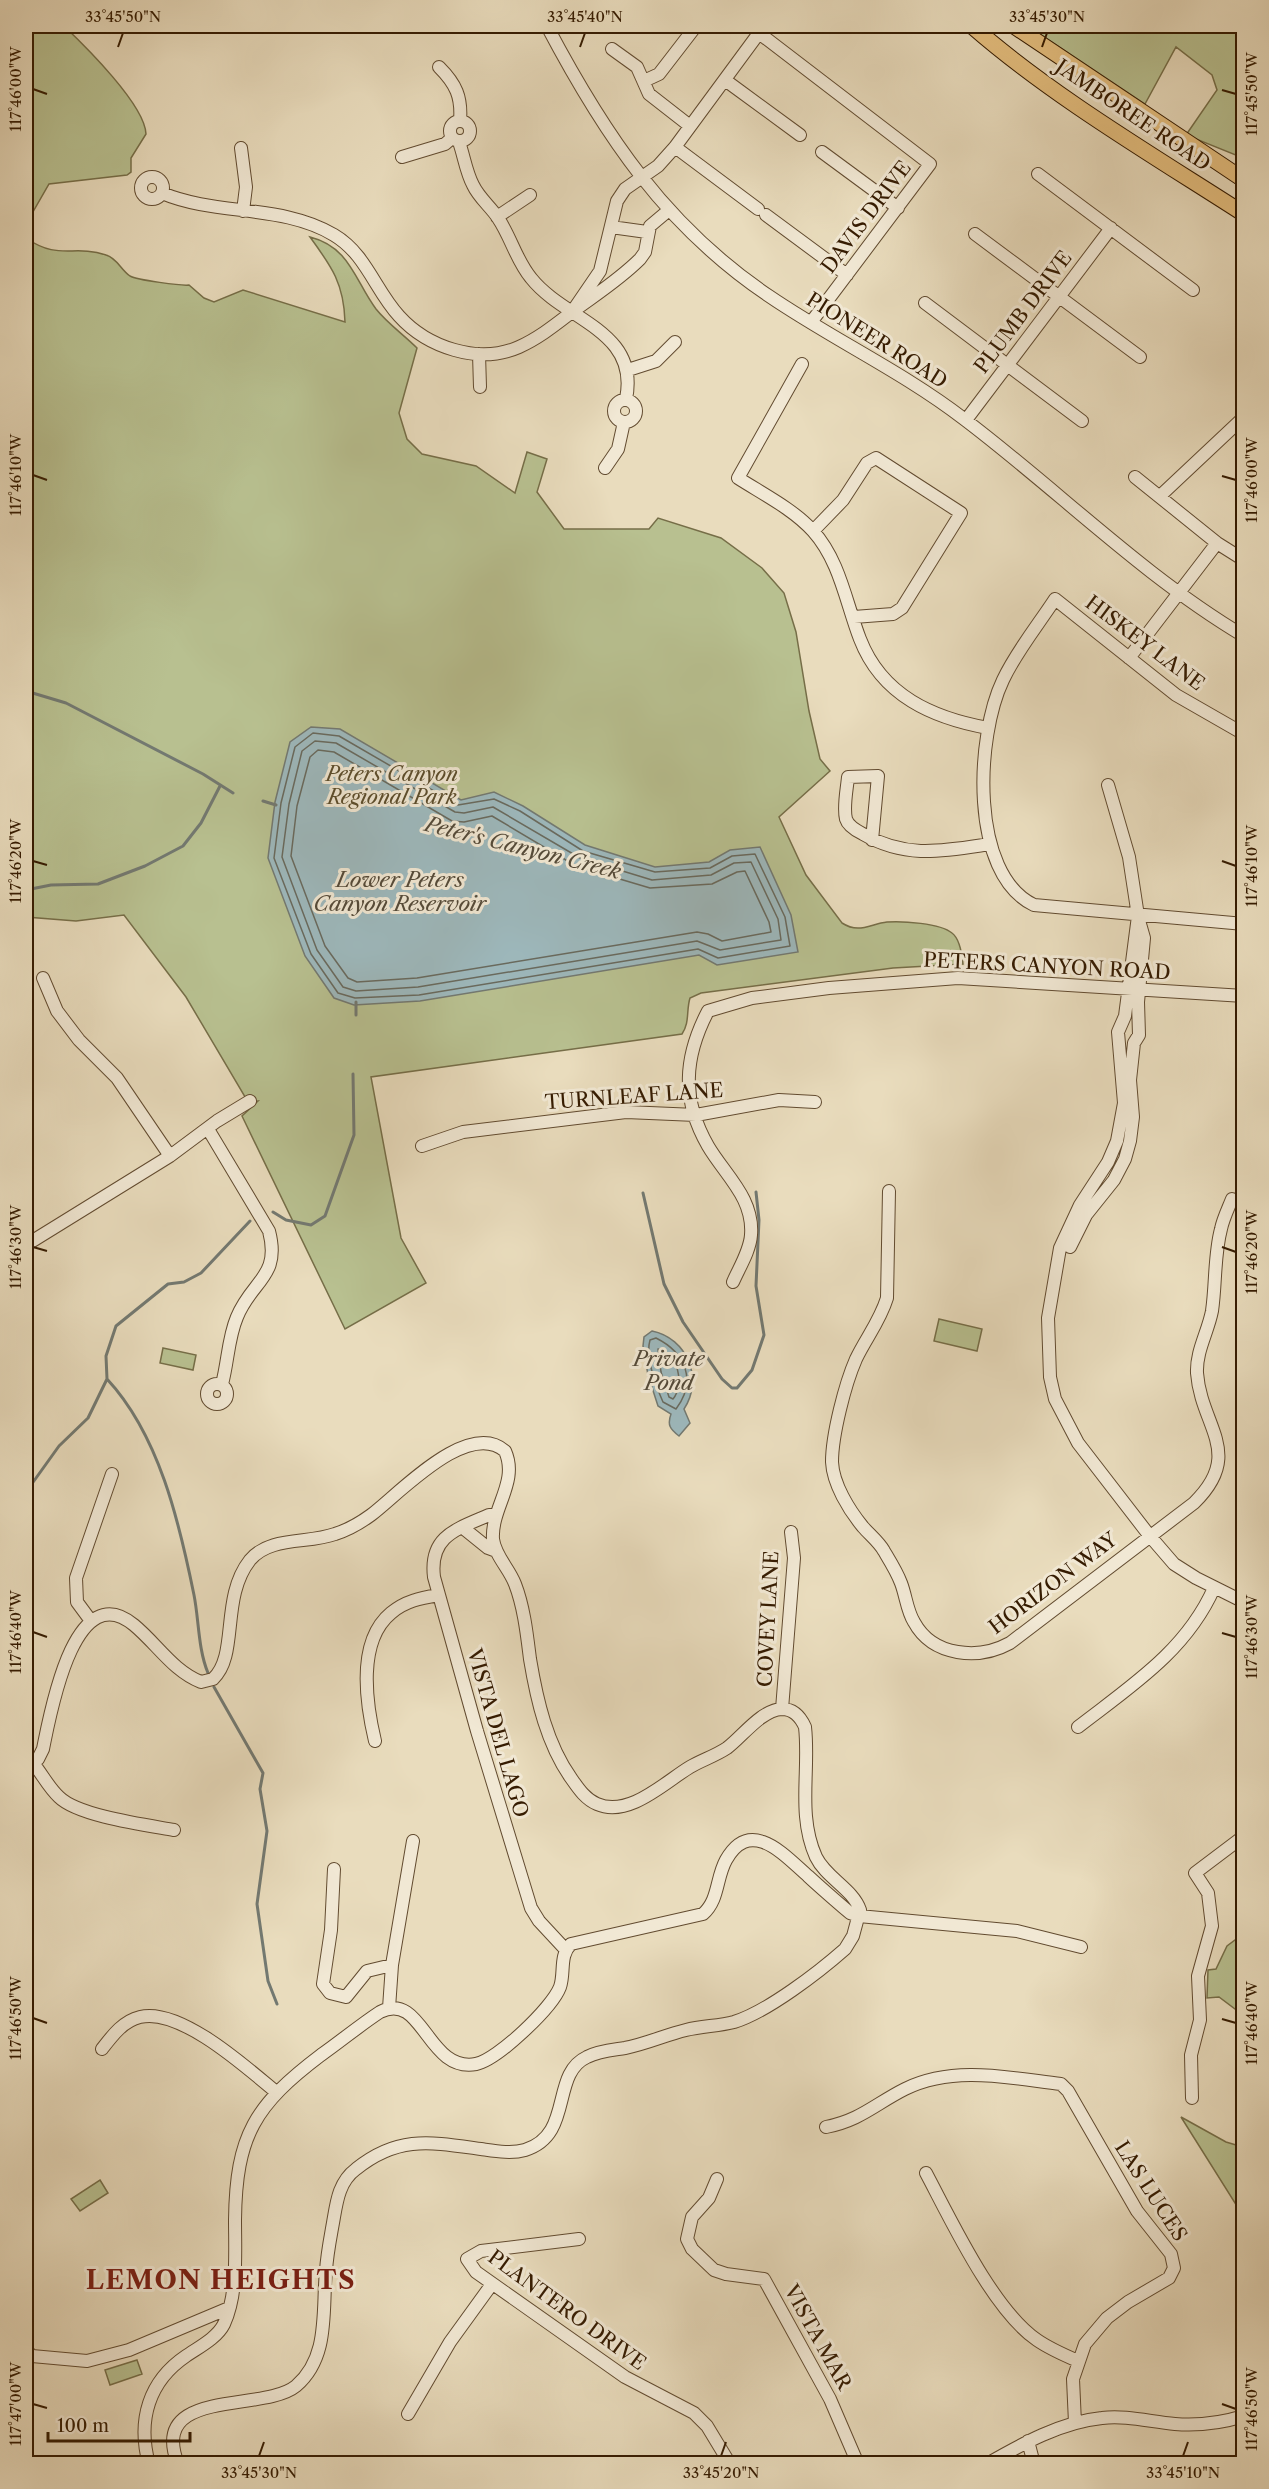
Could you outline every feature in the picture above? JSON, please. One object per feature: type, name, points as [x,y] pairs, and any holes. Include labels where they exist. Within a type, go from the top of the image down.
[{"type":"main road","name":"JAMBOREE ROAD","points":[[972,26],[999,49],[1072,100],[1244,214]]},
{"type":"main road","name":"JAMBOREE ROAD","points":[[1014,26],[1244,180]]},
{"type":"street","name":"PIONEER ROAD","points":[[547,26],[581,91],[609,135],[641,177],[669,210],[736,272],[777,301],[966,420],[1178,590],[1244,636]]},
{"type":"street","points":[[644,81],[659,74],[696,26]]},
{"type":"street","name":"DAVIS DRIVE","points":[[724,80],[759,33],[930,164],[812,321]]},
{"type":"street","points":[[612,49],[638,67],[649,94],[690,126]]},
{"type":"street","points":[[402,157],[456,140],[465,140],[470,131],[465,122],[460,121],[461,103],[457,89],[439,67]]},
{"type":"street","points":[[572,312],[600,271],[617,201],[625,189],[658,166],[675,147],[724,80],[800,135]]},
{"type":"street","points":[[456,140],[474,187],[497,217],[531,278],[544,292],[607,337],[621,353],[628,370],[626,399],[618,402],[614,409],[616,417],[624,422],[618,449],[605,468]]},
{"type":"street","points":[[675,147],[847,275]]},
{"type":"street","points":[[241,148],[246,187],[243,211]]},
{"type":"street","points":[[822,152],[898,208]]},
{"type":"street","points":[[1038,174],[1193,290]]},
{"type":"street","points":[[162,193],[183,201],[295,220],[333,234],[349,245],[361,259],[388,304],[410,328],[439,345],[479,354],[516,349],[548,331],[600,294],[640,259],[645,252],[647,232],[650,226],[669,210]]},
{"type":"street","points":[[497,217],[530,195]]},
{"type":"street","points":[[611,227],[647,232]]},
{"type":"street","name":"PLUMB DRIVE","points":[[966,420],[1111,228]]},
{"type":"street","points":[[975,234],[1140,357]]},
{"type":"street","points":[[925,303],[1082,421]]},
{"type":"street","points":[[628,370],[656,361],[675,342]]},
{"type":"street","points":[[479,354],[480,387]]},
{"type":"street","points":[[802,364],[738,478],[786,509],[813,531],[837,571],[860,639],[872,662],[908,700],[934,715],[988,728],[984,803],[990,844],[1012,888],[1021,899],[1034,905],[1244,924]]},
{"type":"street","points":[[1160,496],[1244,417]]},
{"type":"street","points":[[813,531],[843,500],[867,463],[876,458],[960,513],[902,608],[893,614],[854,617]]},
{"type":"street","points":[[1135,477],[1217,543],[1244,560]]},
{"type":"street","points":[[1129,658],[1178,590],[1217,543]]},
{"type":"street","name":"HISKEY LANE","points":[[988,728],[1002,681],[1055,599],[1176,695],[1244,734]]},
{"type":"street","points":[[872,840],[878,776],[848,777],[846,819],[851,827],[872,840],[897,849],[924,853],[990,844]]},
{"type":"street","points":[[1056,1279],[1086,1215],[1114,1180],[1125,1159],[1133,1117],[1130,1080],[1134,1043],[1139,1035],[1134,988],[1138,916],[1129,857],[1108,785]]},
{"type":"street","points":[[43,978],[57,1011],[79,1040],[117,1078],[170,1156]]},
{"type":"street","name":"PETERS CANYON ROAD","points":[[696,1115],[688,1081],[690,1053],[708,1011],[752,998],[907,980],[958,978],[1244,996]]},
{"type":"street","points":[[1134,988],[1118,1032],[1124,1103],[1117,1141],[1108,1162],[1070,1224],[1060,1248],[1048,1318],[1047,1347],[1055,1399],[1078,1443],[1174,1564],[1214,1588],[1244,1602]]},
{"type":"street","name":"TURNLEAF LANE","points":[[422,1146],[463,1132],[614,1113],[696,1115],[779,1100],[815,1102]]},
{"type":"street","points":[[26,1245],[170,1156],[250,1101]]},
{"type":"street","points":[[696,1115],[708,1146],[741,1192],[748,1215],[751,1235],[733,1282]]},
{"type":"street","points":[[208,1129],[269,1231],[273,1244],[268,1272],[245,1300],[237,1318],[222,1384]]},
{"type":"street","name":"HORIZON WAY","points":[[889,1191],[887,1298],[882,1315],[856,1358],[833,1446],[832,1464],[850,1511],[883,1548],[901,1581],[913,1621],[923,1636],[956,1652],[982,1654],[996,1651],[1010,1643],[1194,1503],[1208,1488],[1219,1460],[1216,1433],[1208,1416],[1197,1372],[1201,1344],[1211,1313],[1221,1229],[1232,1199]]},
{"type":"street","points":[[174,1830],[115,1818],[69,1805],[58,1797],[29,1766],[43,1749],[66,1659],[83,1630],[91,1621],[110,1614],[127,1620],[179,1670],[201,1682],[213,1679],[224,1667],[226,1660],[230,1611],[236,1584],[256,1554],[272,1545],[334,1535],[356,1525],[432,1466],[458,1449],[476,1442],[497,1446],[508,1457],[508,1482],[496,1515],[493,1532],[496,1551],[515,1584],[541,1713],[561,1763],[583,1794],[594,1803],[614,1806],[650,1794],[687,1769],[728,1748],[762,1719],[782,1709],[797,1714],[805,1727],[803,1792],[816,1858],[859,1905],[859,1917],[844,1949],[752,2014],[734,2022],[685,2030],[648,2042],[594,2054],[580,2061],[571,2072],[554,2125],[544,2139],[533,2147],[507,2152],[417,2142],[389,2150],[353,2171],[344,2183],[338,2199],[326,2271],[324,2324],[318,2350],[309,2370],[298,2384],[280,2396],[210,2406],[190,2414],[182,2421],[174,2439],[173,2448],[178,2463]]},
{"type":"street","points":[[91,1621],[77,1602],[76,1578],[112,1474]]},
{"type":"street","name":"VISTA DEL LAGO","points":[[496,1515],[489,1515],[446,1536],[432,1556],[438,1595],[531,1908],[539,1921],[565,1949]]},
{"type":"street","points":[[462,1527],[488,1548],[496,1551]]},
{"type":"street","name":"COVEY LANE","points":[[782,1709],[793,1568],[791,1532]]},
{"type":"street","points":[[1078,1727],[1163,1660],[1196,1624],[1214,1588]]},
{"type":"street","points":[[375,1741],[368,1711],[368,1670],[373,1636],[390,1613],[412,1600],[438,1595]]},
{"type":"street","points":[[1192,2098],[1191,2055],[1200,2020],[1198,1976],[1212,1926],[1209,1893],[1195,1873],[1244,1836]]},
{"type":"street","points":[[389,2008],[392,1965],[414,1841]]},
{"type":"street","points":[[149,2463],[144,2421],[151,2395],[167,2371],[221,2329],[229,2308],[235,2248],[237,2183],[241,2157],[256,2117],[276,2092],[365,2023],[389,2008],[400,2008],[410,2013],[448,2059],[469,2065],[484,2061],[509,2044],[553,1998],[562,1981],[565,1949],[579,1941],[703,1914],[714,1900],[728,1858],[740,1845],[754,1841],[775,1846],[850,1913],[859,1917],[1017,1931],[1082,1947]]},
{"type":"street","points":[[334,1869],[331,1930],[322,1984],[330,1993],[346,1998],[367,1971],[392,1965]]},
{"type":"street","points":[[102,2049],[127,2022],[142,2016],[175,2021],[216,2044],[276,2092]]},
{"type":"street","name":"LAS LUCES","points":[[826,2127],[849,2122],[906,2089],[948,2077],[971,2074],[1061,2084],[1137,2211],[1171,2254],[1174,2268],[1169,2278],[1128,2302],[1095,2330],[1078,2361],[1073,2379],[1075,2423]]},
{"type":"street","points":[[926,2173],[962,2241],[1009,2311],[1036,2340],[1078,2361]]},
{"type":"street","name":"VISTA MAR","points":[[717,2179],[708,2198],[692,2217],[687,2239],[692,2249],[714,2270],[726,2274],[764,2279],[829,2397],[858,2463]]},
{"type":"street","name":"PLANTERO DRIVE","points":[[579,2239],[474,2253],[467,2259],[476,2272],[625,2378],[694,2413],[707,2426],[730,2463]]},
{"type":"street","points":[[408,2414],[450,2343],[492,2284]]},
{"type":"street","points":[[26,2350],[32,2356],[87,2361],[129,2350],[229,2308]]},
{"type":"street","points":[[987,2463],[1028,2441],[1075,2423],[1103,2417],[1177,2424],[1220,2423],[1244,2416]]},
{"type":"street","points":[[1028,2441],[1034,2463]]},
{"type":"green space","points":[[26,26],[64,26],[99,61],[125,92],[143,122],[146,134],[131,158],[131,172],[127,175],[49,184],[26,224]]},
{"type":"green space","points":[[1028,26],[1243,26],[1243,158],[1186,135],[1217,90],[1212,75],[1176,47],[1145,104]]},
{"type":"green space","name":"Peters Canyon Regional Park","points":[[310,237],[323,242],[343,257],[376,309],[417,348],[399,413],[407,439],[422,454],[476,466],[515,493],[527,452],[547,459],[537,492],[564,529],[649,529],[658,518],[721,538],[762,568],[784,593],[796,632],[809,711],[820,759],[830,771],[779,817],[806,875],[842,923],[854,928],[894,922],[921,923],[939,927],[952,933],[957,939],[963,964],[893,968],[701,993],[690,998],[686,1025],[682,1034],[371,1077],[401,1238],[426,1283],[345,1329],[242,1116],[258,1101],[248,1102],[186,997],[124,915],[76,921],[26,917],[26,238],[38,245],[57,251],[84,251],[106,255],[130,276],[189,285],[204,298],[214,302],[243,290],[345,322],[342,297],[335,276]]},
{"type":"green space","points":[[939,1319],[982,1329],[977,1351],[934,1341]]},
{"type":"green space","points":[[163,1348],[196,1355],[193,1370],[160,1363]]},
{"type":"green space","points":[[1243,1934],[1243,2015],[1219,1997],[1207,1998],[1208,1970],[1216,1969],[1227,1946]]},
{"type":"green space","points":[[1181,2117],[1226,2142],[1243,2147],[1244,2208],[1240,2211]]},
{"type":"green space","points":[[100,2180],[108,2193],[80,2211],[71,2199]]},
{"type":"green space","points":[[137,2360],[142,2374],[110,2385],[105,2370]]},
{"type":"water","name":"Lower Peters Canyon Reservoir","points":[[311,727],[340,729],[461,800],[494,792],[523,806],[585,845],[655,867],[709,862],[730,850],[760,847],[791,915],[798,952],[717,965],[699,955],[420,1001],[354,1005],[334,998],[305,956],[268,858],[275,802],[290,742]]},
{"type":"water","name":"Private Pond","points":[[652,1331],[675,1342],[689,1361],[692,1385],[690,1397],[684,1409],[690,1423],[679,1436],[670,1427],[671,1414],[658,1406],[648,1375],[643,1346],[644,1337]]},
{"type":"waterway","name":"Peter's Canyon Creek","points":[[26,691],[66,703],[203,774],[233,793]]},
{"type":"waterway","points":[[26,890],[51,885],[98,884],[145,866],[183,846],[201,823],[220,786]]},
{"type":"waterway","name":"Peter's Canyon Creek","points":[[263,801],[276,805]]},
{"type":"waterway","points":[[356,1002],[356,1015]]},
{"type":"waterway","points":[[273,1212],[286,1220],[311,1225],[325,1216],[354,1135],[353,1074]]},
{"type":"waterway","points":[[643,1193],[664,1284],[683,1322],[722,1379],[732,1388],[737,1388],[752,1370],[764,1335],[756,1286],[759,1220],[756,1192]]},
{"type":"waterway","points":[[26,1492],[59,1446],[88,1418],[107,1379],[106,1356],[116,1326],[168,1284],[184,1282],[201,1273],[250,1221]]},
{"type":"waterway","points":[[107,1379],[125,1401],[140,1426],[153,1452],[174,1509],[196,1605],[202,1654],[208,1673]]},
{"type":"waterway","points":[[214,1687],[263,1773],[260,1789],[267,1831],[257,1904],[268,1981],[277,2004]]},
{"type":"waterway","points":[[26,1705],[29,1720],[26,1760]]},
{"type":"district","name":"LEMON HEIGHTS","points":[[221,2280]]}]
